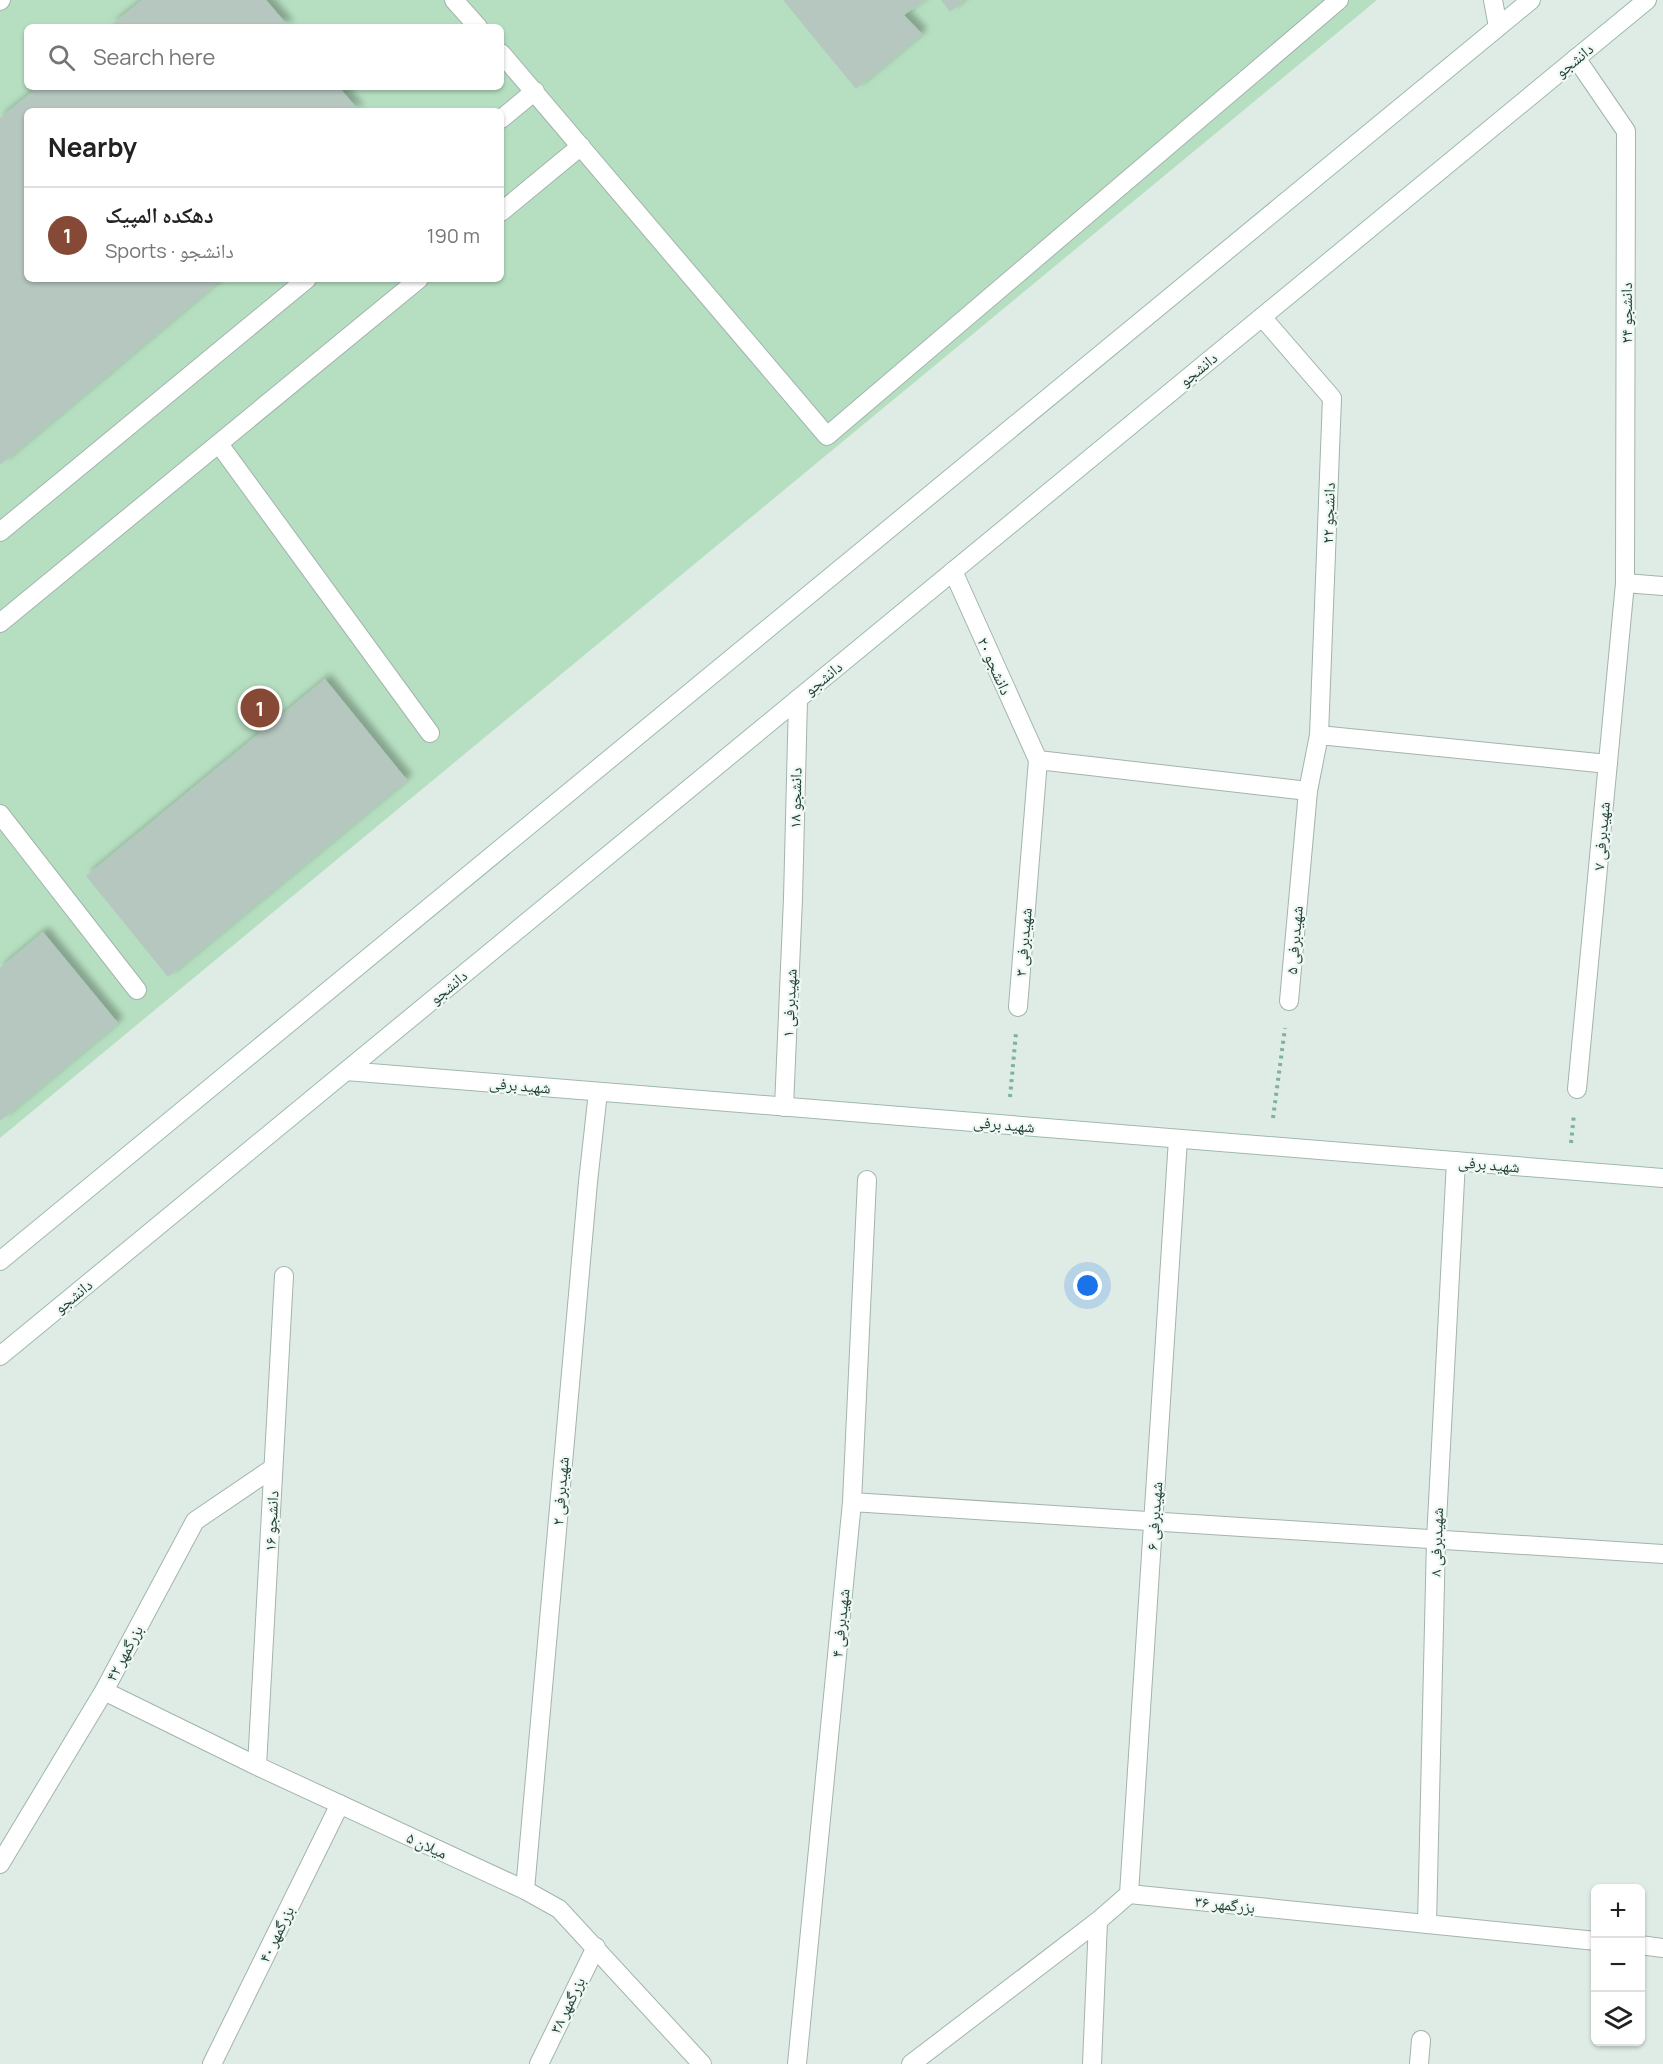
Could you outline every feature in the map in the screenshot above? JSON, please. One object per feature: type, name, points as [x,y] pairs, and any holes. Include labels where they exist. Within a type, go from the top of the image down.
[{"type":"street","points":[[454,0],[475,24]]},
{"type":"street","points":[[504,56],[827,436],[1339,0]]},
{"type":"street","points":[[1493,0],[1498,27]]},
{"type":"street","points":[[0,1261],[1531,0]]},
{"type":"street","name":"دانشجو","points":[[0,1356],[1647,0]]},
{"type":"street","name":"دانشجو ۲۴","points":[[1576,58],[1626,130],[1625,583]]},
{"type":"street","points":[[504,117],[535,91]]},
{"type":"street","points":[[504,210],[581,146]]},
{"type":"street","points":[[0,532],[303,282]]},
{"type":"street","points":[[0,623],[415,282]]},
{"type":"street","name":"دانشجو ۲۲","points":[[1262,316],[1332,398],[1319,735]]},
{"type":"street","points":[[219,444],[430,733]]},
{"type":"street","name":"دانشجو ۲۰","points":[[953,571],[1038,760]]},
{"type":"street","points":[[1625,583],[1663,586]]},
{"type":"street","name":"شهیدبرفی ۷","points":[[1577,1089],[1625,583]]},
{"type":"street","name":"دانشجو ۱۸","points":[[793,898],[798,699]]},
{"type":"street","points":[[1319,735],[1608,764]]},
{"type":"street","name":"شهیدبرفی ۵","points":[[1289,1001],[1308,791],[1319,735]]},
{"type":"street","points":[[1038,760],[1308,791]]},
{"type":"street","name":"شهیدبرفی ۳","points":[[1018,1007],[1038,760]]},
{"type":"street","points":[[0,814],[137,990]]},
{"type":"street","name":"شهیدبرفی ۱","points":[[784,1107],[793,898]]},
{"type":"street","name":"شهید برفی","points":[[346,1071],[1663,1178]]},
{"type":"street","name":"شهیدبرفی ۲","points":[[525,1890],[598,1092]]},
{"type":"street","name":"شهیدبرفی ۶","points":[[1130,1894],[1178,1139]]},
{"type":"street","name":"شهیدبرفی ۸","points":[[1427,1924],[1436,1540],[1456,1161]]},
{"type":"street","name":"شهیدبرفی ۴","points":[[797,2064],[852,1502],[867,1180]]},
{"type":"street","name":"دانشجو ۱۶","points":[[257,1766],[284,1276]]},
{"type":"street","name":"بزرگمهر ۴۲","points":[[0,1864],[104,1691],[195,1521],[273,1468]]},
{"type":"street","points":[[852,1502],[1663,1554]]},
{"type":"street","name":"میلان ۵","points":[[104,1691],[257,1766],[525,1890],[559,1909],[702,2064]]},
{"type":"street","name":"بزرگمهر ۴۰","points":[[212,2064],[340,1804]]},
{"type":"street","points":[[911,2064],[1130,1894]]},
{"type":"street","name":"بزرگمهر ۳۶","points":[[1130,1894],[1591,1940]]},
{"type":"street","points":[[1092,2064],[1098,1921]]},
{"type":"street","points":[[1645,1946],[1663,1948]]},
{"type":"street","name":"بزرگمهر ۳۸","points":[[539,2064],[596,1947]]},
{"type":"street","points":[[1419,2064],[1421,2040]]},
{"type":"path","points":[[1269,1146],[1289,1001]]},
{"type":"path","points":[[1008,1125],[1018,1007]]},
{"type":"path","points":[[1568,1170],[1577,1089]]},
{"type":"green space","points":[[0,0],[1377,0],[0,1138]]},
{"type":"building","points":[[142,0],[266,0],[286,24],[113,24]]},
{"type":"building","points":[[783,0],[925,0],[904,15],[922,34],[856,89]]},
{"type":"building","points":[[941,0],[964,0],[950,12]]},
{"type":"building","points":[[34,90],[342,90],[356,108],[24,108],[24,282],[218,282],[0,465],[0,118]]},
{"type":"building","points":[[325,679],[407,780],[168,977],[86,876]]},
{"type":"building","points":[[43,932],[118,1023],[0,1121],[0,968]]},
{"type":"place","name":"دهکده المپیک","points":[[260,708]]}]
